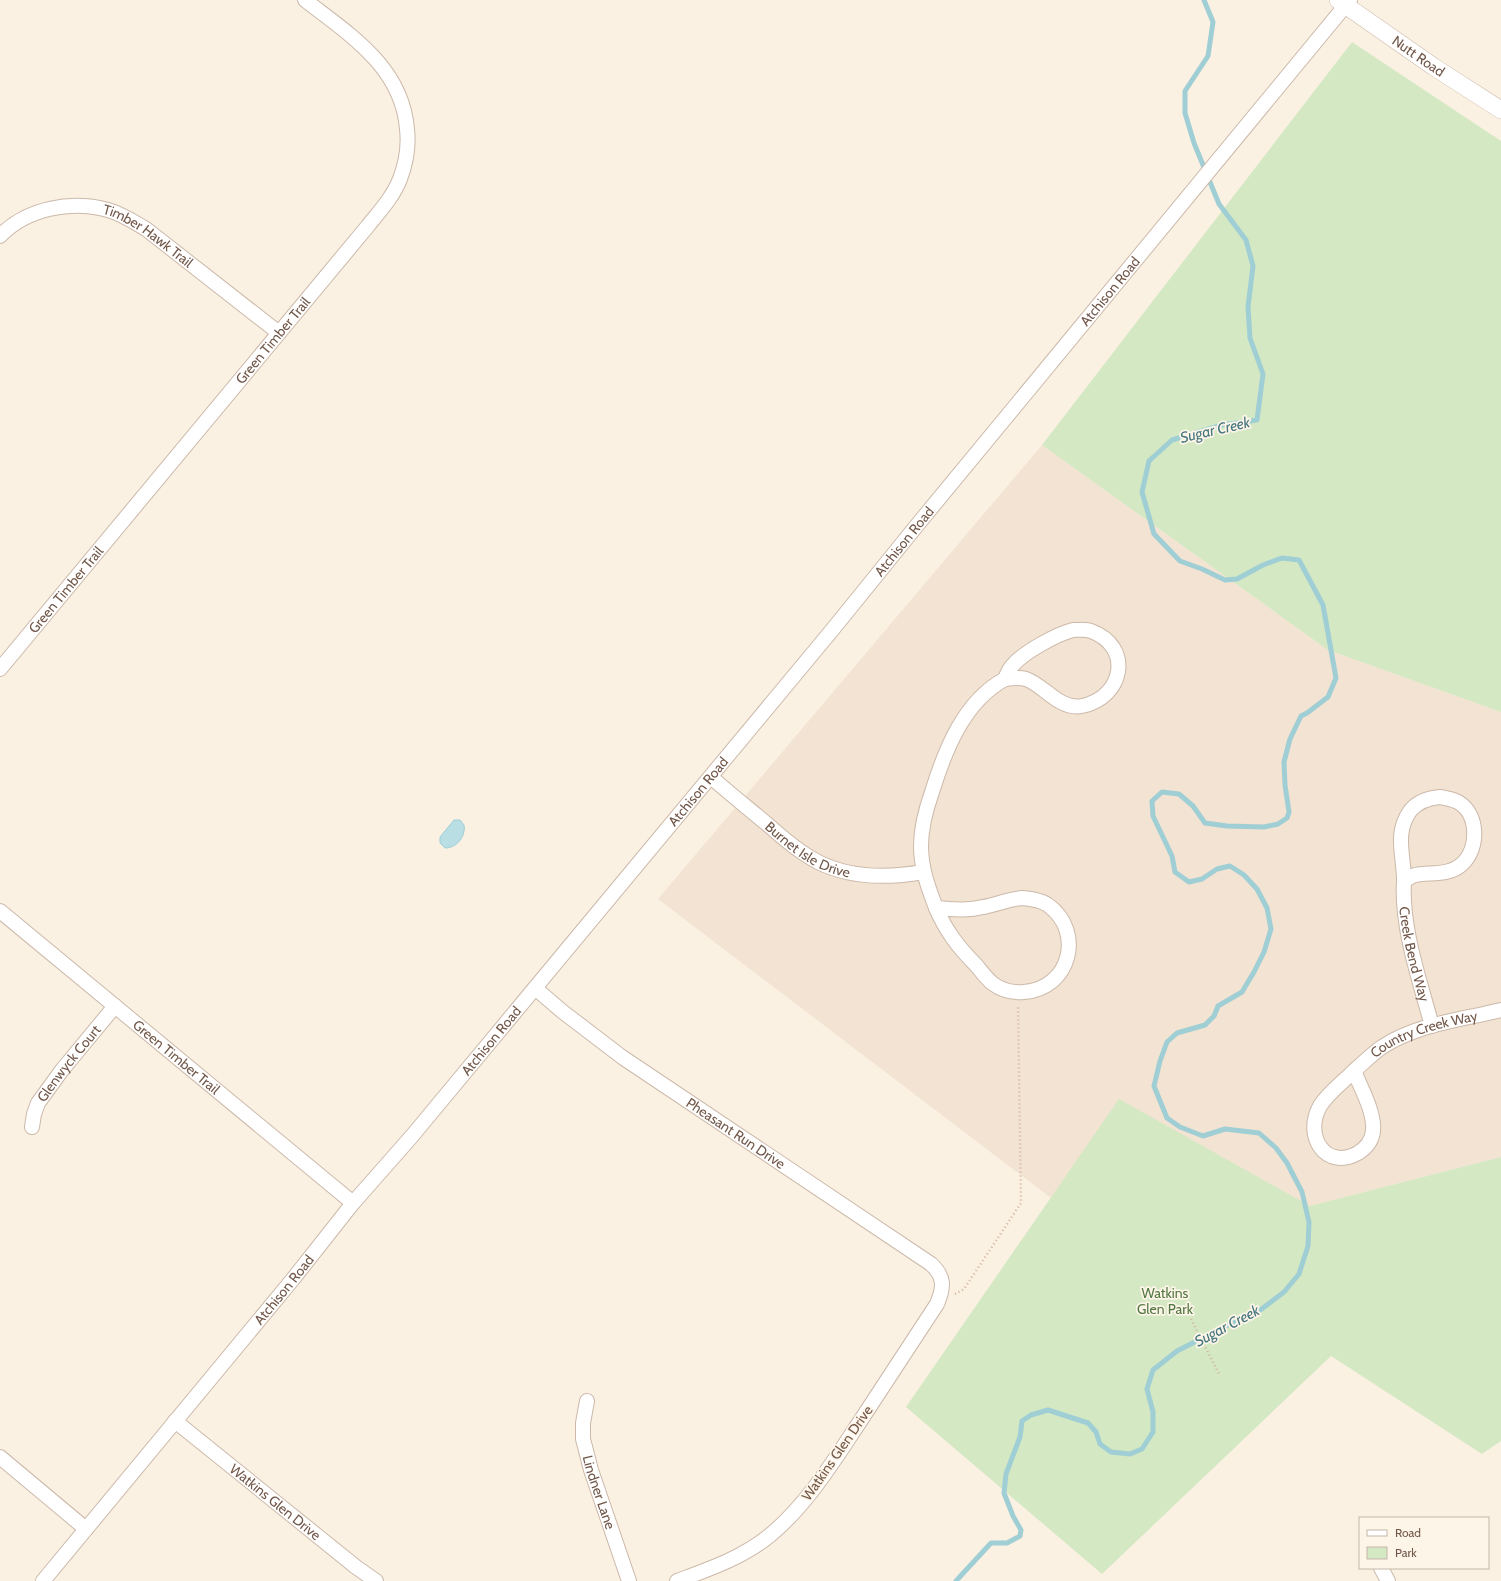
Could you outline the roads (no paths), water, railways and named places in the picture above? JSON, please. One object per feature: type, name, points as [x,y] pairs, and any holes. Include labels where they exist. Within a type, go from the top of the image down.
[{"type":"street","name":"Green Timber Trail","points":[[0,669],[391,197],[400,180],[407,156],[408,138],[406,118],[401,99],[391,79],[370,53],[305,0]]},
{"type":"street","name":"Nutt Road","points":[[1344,2],[1434,66],[1501,110]]},
{"type":"street","name":"Atchison Road","points":[[43,1581],[354,1203],[384,1169],[884,568],[923,518],[1228,148],[1344,2]]},
{"type":"street","name":"Timber Hawk Trail","points":[[0,236],[19,222],[32,215],[50,209],[91,206],[108,210],[128,218],[146,229],[278,333]]},
{"type":"street","points":[[936,908],[960,910],[982,908],[1010,899],[1034,899],[1047,905],[1057,914],[1064,925],[1069,938],[1069,954],[1065,966],[1058,977],[1047,985],[1031,992],[1018,993],[1007,991],[992,983],[962,951],[943,925],[936,908],[923,872],[921,845],[927,807],[938,772],[952,737],[972,708],[994,685],[1005,679],[1016,677],[1026,679],[1038,685],[1058,701],[1068,705],[1079,706],[1090,704],[1104,696],[1114,685],[1118,675],[1119,665],[1117,655],[1112,646],[1099,635],[1089,631],[1073,630],[1062,632],[1019,658],[1011,666],[1005,679]]},
{"type":"street","name":"Burnet Isle Drive","points":[[711,777],[794,846],[819,862],[837,869],[860,874],[891,876],[923,872]]},
{"type":"street","points":[[1440,797],[1459,803],[1472,817],[1474,827],[1474,843],[1468,857],[1454,870],[1432,874],[1414,875],[1404,881],[1401,831],[1404,820],[1413,807],[1421,801],[1440,797]]},
{"type":"street","name":"Creek Bend Way","points":[[1404,881],[1403,898],[1408,933],[1432,1026]]},
{"type":"street","name":"Green Timber Trail","points":[[0,911],[354,1203]]},
{"type":"street","name":"Pheasant Run Drive","points":[[535,988],[622,1057],[931,1264],[940,1274]]},
{"type":"street","name":"Glenwyck Court","points":[[32,1127],[34,1114],[38,1103],[62,1070],[116,1006]]},
{"type":"street","name":"Country Creek Way","points":[[1354,1071],[1365,1096],[1374,1123],[1373,1133],[1370,1142],[1363,1150],[1351,1156],[1342,1158],[1326,1153],[1314,1136],[1313,1128],[1315,1116],[1321,1105],[1354,1071],[1380,1048],[1394,1040],[1422,1028],[1501,1010]]},
{"type":"street","name":"Watkins Glen Drive","points":[[677,1581],[724,1564],[747,1552],[788,1519],[814,1488],[845,1444],[937,1304],[943,1292],[940,1274]]},
{"type":"street","name":"Lindner Lane","points":[[587,1401],[583,1423],[583,1439],[591,1470],[629,1581]]},
{"type":"street","name":"Watkins Glen Drive","points":[[175,1421],[356,1567],[376,1581]]},
{"type":"street","points":[[0,1457],[86,1529]]},
{"type":"street","points":[[1382,1569],[1388,1581]]},
{"type":"water","points":[[454,820],[460,820],[464,825],[464,833],[457,844],[445,848],[440,843],[440,837]]},
{"type":"waterway","name":"Sugar Creek","points":[[956,1581],[991,1543],[1007,1543],[1020,1536],[1021,1530],[1013,1516],[1004,1493],[1006,1474],[1020,1437],[1022,1421],[1031,1415],[1048,1410],[1088,1423],[1096,1432],[1100,1444],[1111,1452],[1130,1454],[1142,1449],[1153,1432],[1153,1412],[1147,1389],[1153,1370],[1177,1351],[1230,1324],[1251,1317],[1284,1292],[1299,1274],[1308,1246],[1309,1222],[1302,1192],[1287,1163],[1276,1148],[1259,1133],[1225,1129],[1203,1136],[1180,1127],[1167,1118],[1154,1086],[1160,1061],[1167,1042],[1177,1033],[1205,1025],[1214,1016],[1218,1006],[1242,992],[1264,952],[1271,929],[1267,908],[1257,889],[1244,875],[1230,866],[1217,869],[1202,879],[1189,882],[1175,872],[1172,856],[1153,816],[1152,801],[1162,792],[1179,794],[1193,806],[1205,823],[1227,826],[1264,827],[1278,824],[1287,818],[1289,812],[1285,785],[1284,762],[1290,739],[1301,716],[1328,697],[1336,678],[1323,605],[1299,560],[1282,558],[1263,565],[1237,579],[1225,580],[1180,561],[1154,534],[1142,492],[1149,461],[1172,440],[1222,425],[1257,420],[1263,374],[1250,338],[1248,307],[1253,266],[1246,240],[1219,204],[1194,143],[1185,113],[1185,91],[1208,56],[1213,22],[1204,0]]},
{"type":"park label","name":"Watkins Glen Park","points":[[1165,1302]]}]
